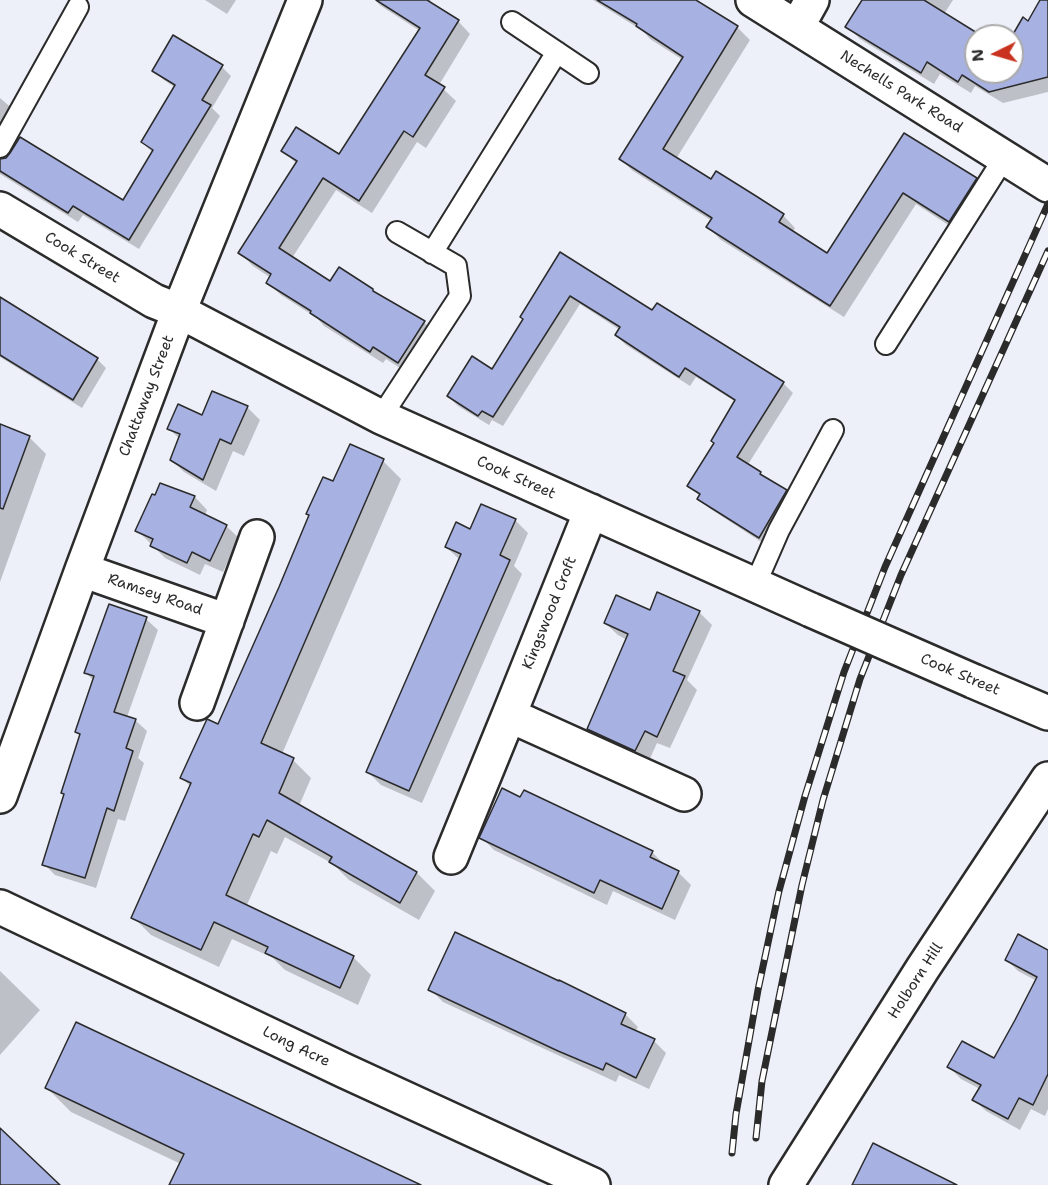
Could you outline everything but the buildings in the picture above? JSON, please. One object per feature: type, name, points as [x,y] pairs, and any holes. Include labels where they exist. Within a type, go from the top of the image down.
[{"type":"street","name":"Chattaway Street","points":[[0,796],[179,311],[305,0]]},
{"type":"street","name":"Nechells Park Road","points":[[753,0],[804,14],[1025,171]]},
{"type":"street","name":"Cook Street","points":[[0,209],[154,301],[179,311],[381,417],[811,610],[1048,713]]},
{"type":"street","name":"Kingswood Croft","points":[[451,857],[591,511]]},
{"type":"street","points":[[197,703],[257,537]]},
{"type":"street","name":"Ramsey Road","points":[[82,570],[227,621]]},
{"type":"street","points":[[509,715],[684,794]]},
{"type":"street","name":"Holborn Hill","points":[[786,1185],[923,968],[1048,778]]},
{"type":"street","name":"Long Acre","points":[[0,907],[345,1071],[593,1185]]},
{"type":"lane","points":[[0,147],[78,7]]},
{"type":"lane","points":[[512,22],[588,73]]},
{"type":"lane","points":[[432,253],[557,52]]},
{"type":"lane","points":[[886,344],[1025,171]]},
{"type":"lane","points":[[381,417],[460,296],[456,266],[397,232]]},
{"type":"lane","points":[[755,585],[779,530],[833,430]]},
{"type":"railway","points":[[732,1153],[736,1114],[758,990],[779,891],[805,796],[844,672],[885,567],[1048,204]]},
{"type":"railway","points":[[756,1138],[762,1081],[802,885],[823,800],[860,679],[901,575],[1048,251]]}]
